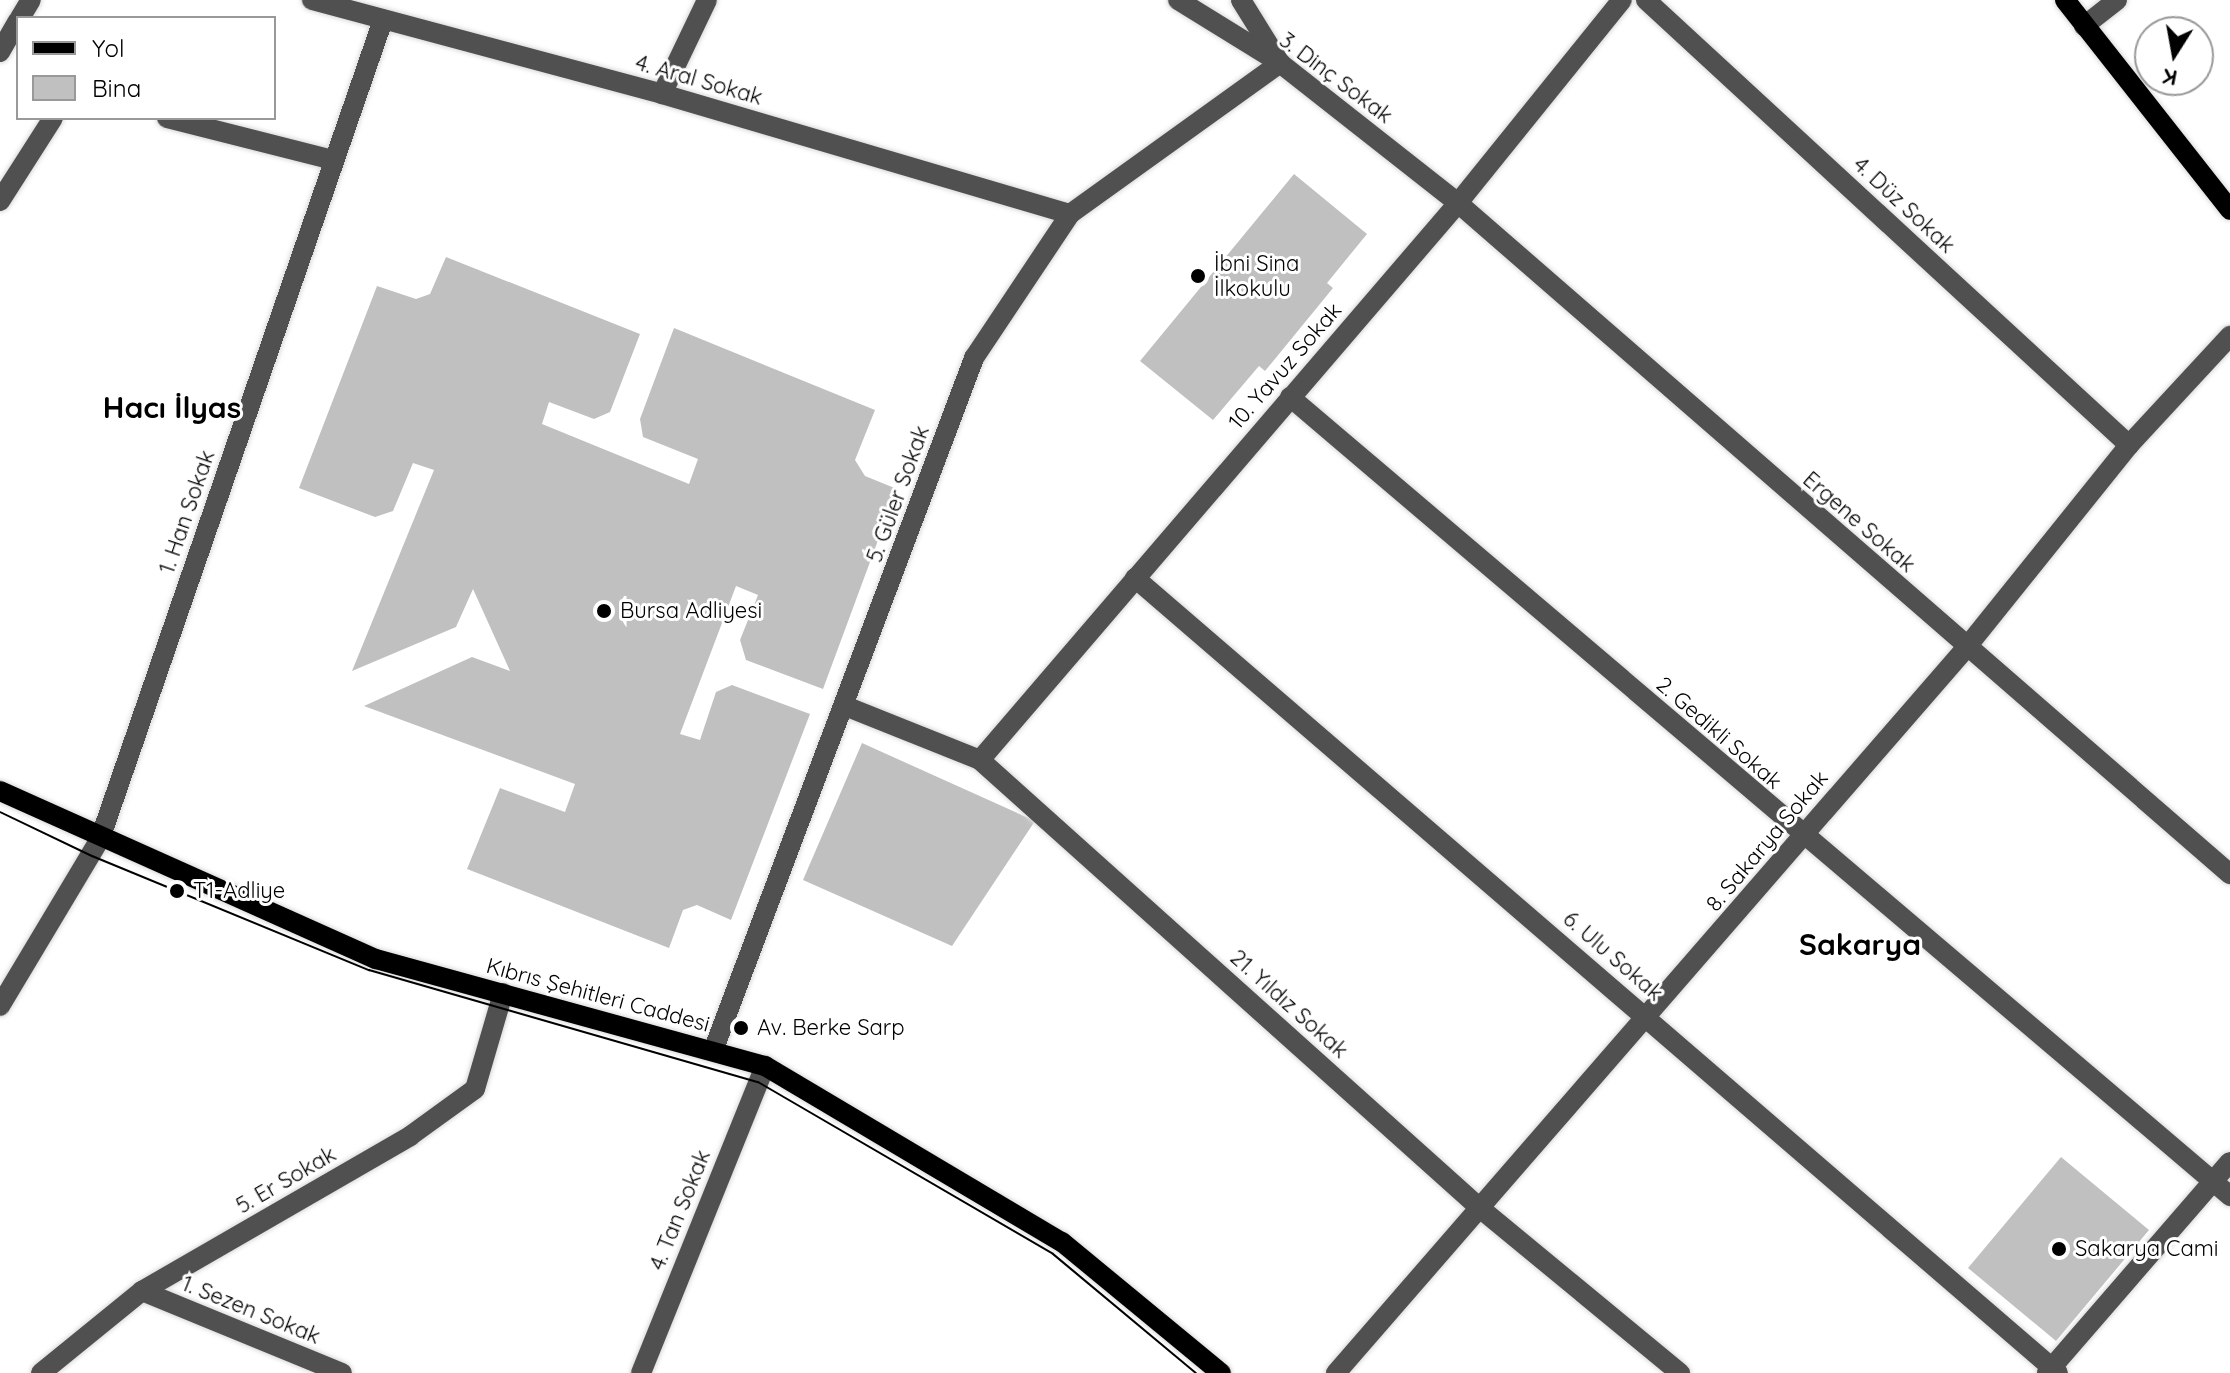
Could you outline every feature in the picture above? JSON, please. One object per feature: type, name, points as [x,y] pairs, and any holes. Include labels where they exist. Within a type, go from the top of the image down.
[{"type":"main road","points":[[2065,0],[2230,210]]},
{"type":"main road","name":"Kıbrıs Şehitleri Caddesi","points":[[0,791],[100,839],[376,959],[765,1066],[1062,1242],[1221,1373]]},
{"type":"street","name":"4. Aral Sokak","points":[[312,0],[662,94],[1070,214]]},
{"type":"street","points":[[662,94],[707,0]]},
{"type":"street","name":"3. Dinç Sokak","points":[[1178,0],[1280,63],[1458,203]]},
{"type":"street","points":[[1241,0],[1280,63]]},
{"type":"street","name":"10. Yavuz Sokak","points":[[980,760],[1458,203],[1622,0]]},
{"type":"street","name":"4. Düz Sokak","points":[[1646,0],[2129,445]]},
{"type":"street","points":[[2084,26],[2117,0]]},
{"type":"street","name":"1. Han Sokak","points":[[0,1006],[100,839],[383,20]]},
{"type":"street","points":[[0,52],[16,25]]},
{"type":"street","name":"5. Güler Sokak","points":[[713,1051],[974,358],[1070,214],[1280,63]]},
{"type":"street","points":[[0,201],[52,120]]},
{"type":"street","points":[[175,120],[333,160]]},
{"type":"street","name":"Ergene Sokak","points":[[1458,203],[1966,648],[2230,874]]},
{"type":"street","name":"8. Sakarya Sokak","points":[[1336,1373],[1648,1018],[1966,648],[2129,445],[2230,336]]},
{"type":"street","name":"2. Gedikli Sokak","points":[[1290,397],[1802,837],[2230,1196]]},
{"type":"street","name":"6. Ulu Sokak","points":[[1135,578],[1648,1018],[2052,1371]]},
{"type":"street","name":"21. Yıldız Sokak","points":[[845,706],[980,760],[1481,1209],[1680,1373]]},
{"type":"street","name":"5. Er Sokak","points":[[41,1373],[142,1291],[410,1136],[475,1089],[503,993]]},
{"type":"street","name":"4. Tan Sokak","points":[[641,1373],[765,1066]]},
{"type":"street","points":[[2052,1371],[2230,1162]]},
{"type":"street","name":"1. Sezen Sokak","points":[[142,1291],[342,1373]]},
{"type":"building","name":"İbni Sina İlkokulu","points":[[1294,174],[1367,234],[1327,283],[1333,288],[1265,371],[1259,366],[1213,420],[1140,361]]},
{"type":"building","name":"Bursa Adliyesi","points":[[446,257],[640,334],[610,412],[594,419],[549,402],[542,424],[689,484],[698,459],[643,437],[640,419],[674,328],[875,410],[855,460],[865,476],[897,489],[823,689],[746,660],[740,640],[758,595],[736,586],[680,734],[700,740],[716,692],[732,685],[810,714],[731,920],[697,905],[683,910],[669,948],[467,869],[500,788],[565,812],[575,784],[364,706],[472,657],[510,671],[473,589],[456,627],[352,671],[434,470],[413,463],[393,511],[375,517],[299,488],[377,286],[416,299],[430,294]]},
{"type":"building","points":[[862,743],[1035,821],[952,946],[803,880]]},
{"type":"building","name":"Sakarya Cami","points":[[2061,1157],[2149,1230],[2056,1341],[1968,1268]]},
{"type":"tram line","points":[[0,812],[92,856],[369,970],[758,1082],[1053,1254],[1196,1373]]},
{"type":"place","name":"İbni Sina İlkokulu","points":[[1198,276]]},
{"type":"place","name":"Bursa Adliyesi","points":[[604,611]]},
{"type":"place","name":"T1-Adliye","points":[[177,891]]},
{"type":"place","name":"Av. Berke Sarp","points":[[741,1028]]},
{"type":"place","name":"Sakarya Cami","points":[[2059,1249]]},
{"type":"district","name":"Hacı İlyas","points":[[172,407]]},
{"type":"district","name":"Sakarya","points":[[1860,944]]}]
